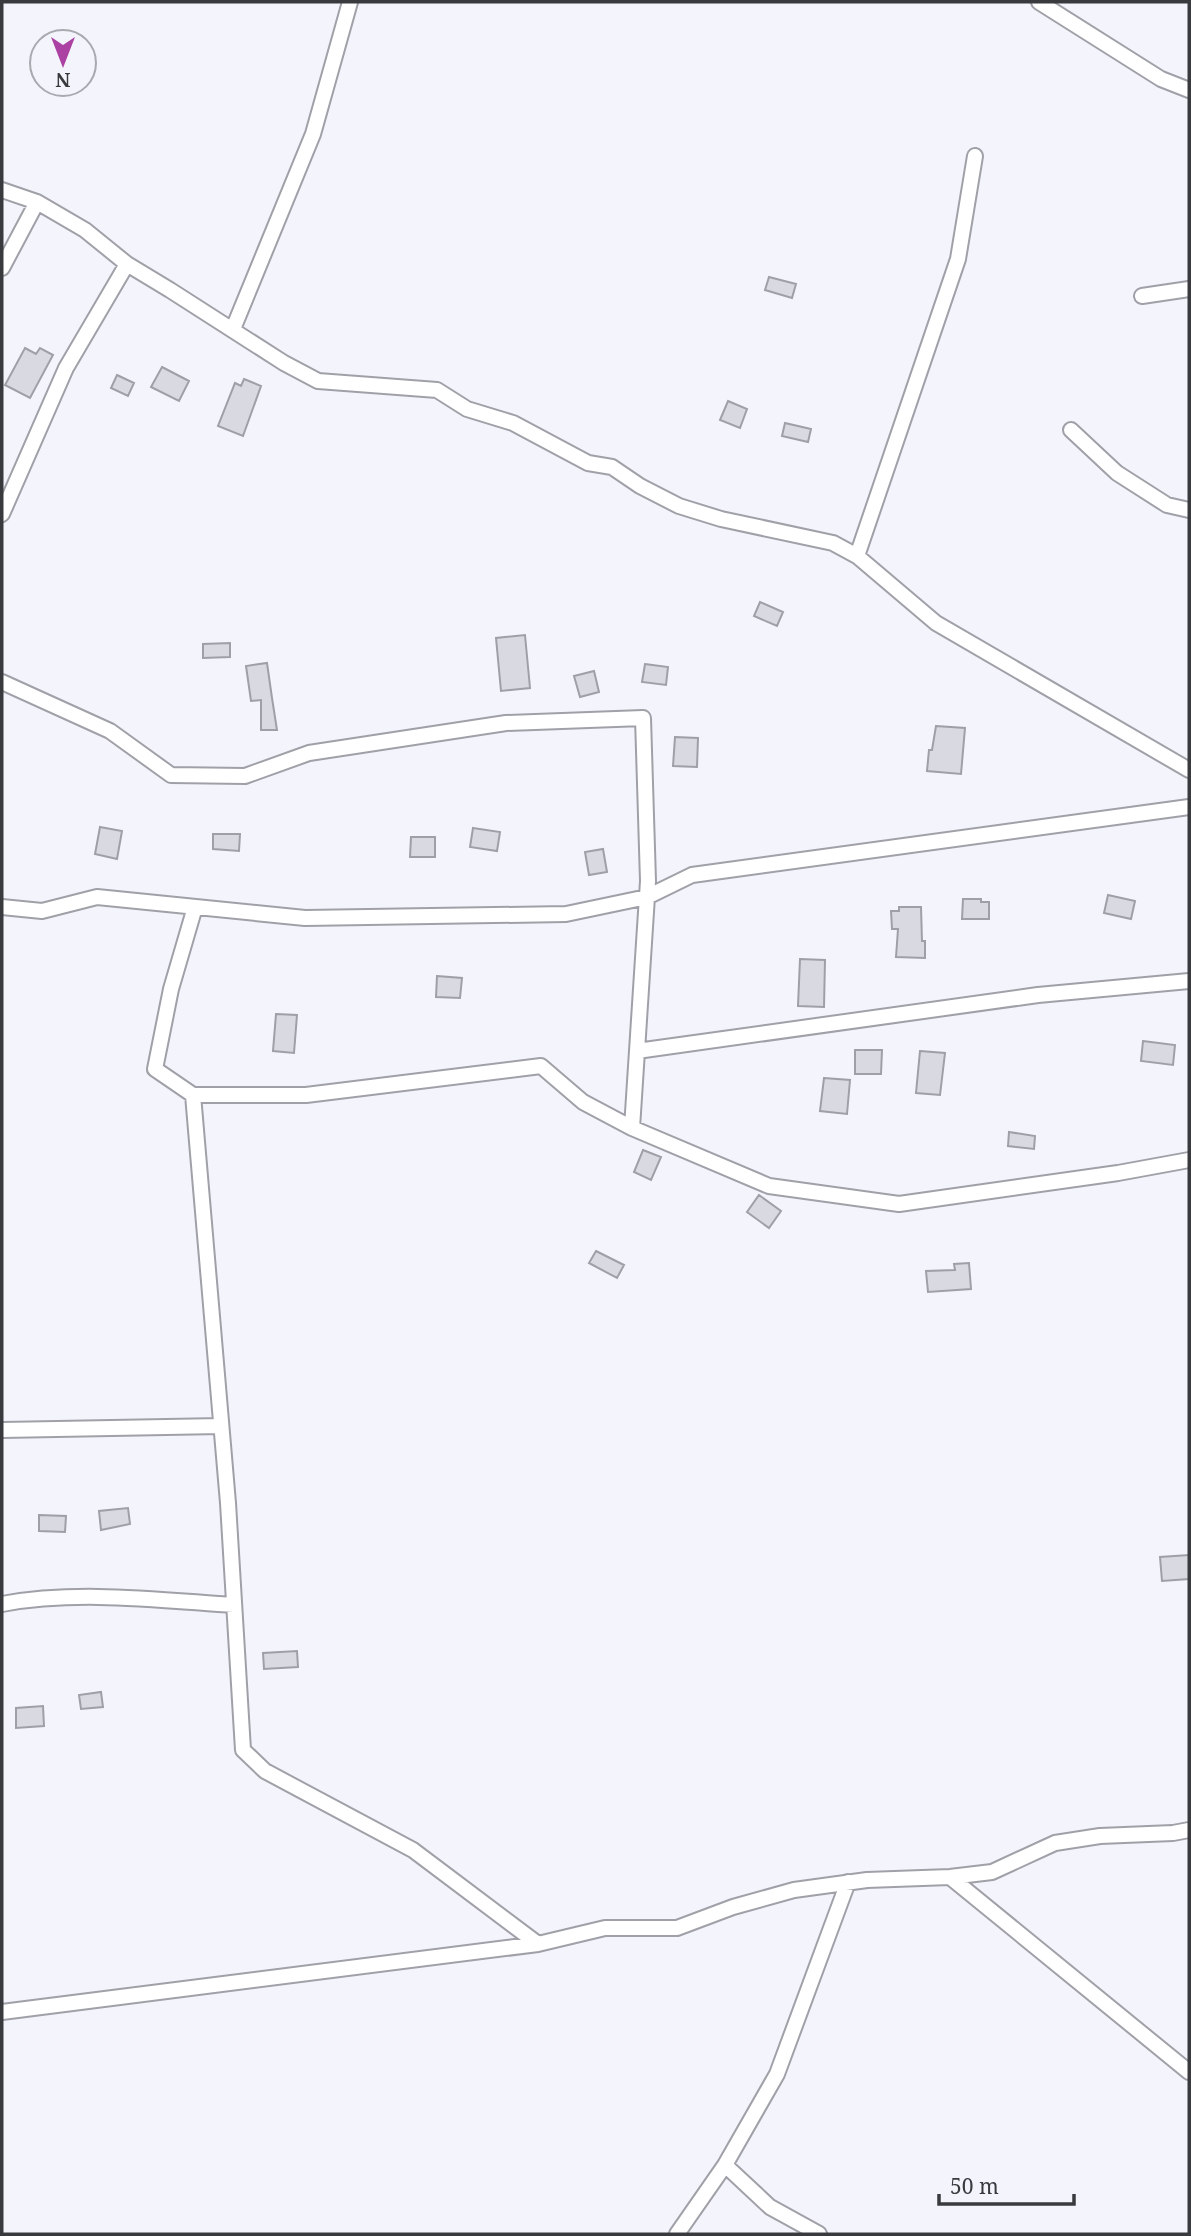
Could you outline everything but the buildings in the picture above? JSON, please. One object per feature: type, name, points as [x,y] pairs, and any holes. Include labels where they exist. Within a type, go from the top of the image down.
[{"type":"street","points":[[233,329],[313,134],[351,2]]},
{"type":"street","points":[[1039,2],[1161,79],[1189,90]]},
{"type":"street","points":[[858,556],[958,259],[975,156]]},
{"type":"street","points":[[2,190],[37,202],[85,230],[127,264],[284,363],[318,381],[437,390],[467,409],[513,424],[588,463],[612,467],[640,486],[680,506],[721,519],[833,543],[858,556],[936,623],[1189,770]]},
{"type":"street","points":[[2,268],[37,202]]},
{"type":"street","points":[[2,514],[66,368],[127,264]]},
{"type":"street","points":[[1142,296],[1189,289]]},
{"type":"street","points":[[1071,430],[1117,472],[1167,505],[1189,510]]},
{"type":"street","points":[[2,682],[110,731],[171,775],[245,776],[309,753],[506,723],[643,718],[647,897],[632,1128]]},
{"type":"street","points":[[2,908],[42,911],[97,897],[305,918],[566,914],[647,897],[692,875],[1189,807]]},
{"type":"street","points":[[195,907],[171,989],[155,1069],[193,1095],[306,1095],[541,1066],[583,1101],[632,1128],[769,1186],[899,1204],[1118,1173],[1189,1160]]},
{"type":"street","points":[[637,1051],[1038,995],[1189,981]]},
{"type":"street","points":[[193,1095],[221,1426],[243,1750],[265,1770],[413,1850],[538,1944]]},
{"type":"street","points":[[2,1430],[221,1426]]},
{"type":"street","points":[[2,1604],[37,1597],[144,1599],[234,1605]]},
{"type":"street","points":[[2,2012],[538,1944],[605,1928],[677,1928],[733,1907],[794,1890],[848,1882],[992,1872],[1055,1843],[1100,1836],[1189,1830]]},
{"type":"street","points":[[950,1877],[1189,2072]]},
{"type":"street","points":[[677,2234],[726,2165],[777,2074],[848,1882]]},
{"type":"street","points":[[726,2165],[770,2207],[819,2234]]}]
